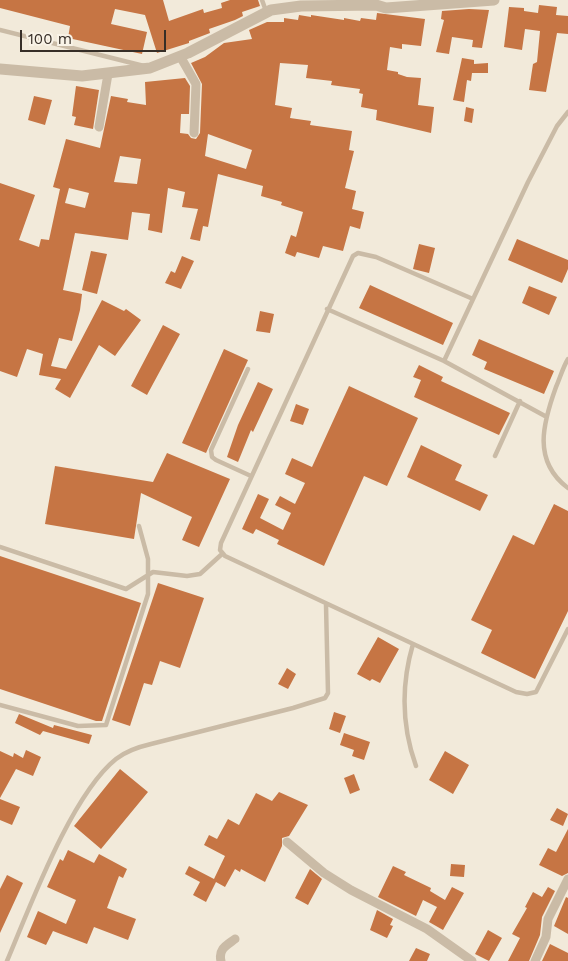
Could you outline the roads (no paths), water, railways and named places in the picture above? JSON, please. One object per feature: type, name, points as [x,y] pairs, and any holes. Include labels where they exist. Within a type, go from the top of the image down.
[{"type":"street","points":[[0,68],[64,76],[108,74],[159,66],[267,12],[301,6],[376,3],[386,8],[494,0]]},
{"type":"street","points":[[180,56],[196,84],[194,134]]},
{"type":"street","points":[[100,127],[108,74]]},
{"type":"street","points":[[287,842],[338,882],[427,929],[472,961]]},
{"type":"street","points":[[535,961],[546,937],[548,919],[568,879]]},
{"type":"street","points":[[221,961],[220,954],[222,949],[235,939]]},
{"type":"lane","points":[[262,0],[267,12]]},
{"type":"lane","points":[[0,30],[150,68]]},
{"type":"lane","points":[[444,361],[528,182],[557,126],[568,112]]},
{"type":"lane","points":[[222,554],[221,543],[353,256],[358,253],[376,257],[473,299]]},
{"type":"lane","points":[[327,309],[444,361],[546,416]]},
{"type":"lane","points":[[568,359],[546,416],[543,448],[547,464],[568,488]]},
{"type":"lane","points":[[248,369],[211,450],[212,456],[216,460],[252,476]]},
{"type":"lane","points":[[494,456],[520,401]]},
{"type":"lane","points":[[0,705],[78,726],[106,725],[148,594],[148,559],[140,526]]},
{"type":"lane","points":[[0,547],[122,588],[130,588],[147,574],[153,572],[188,576],[200,574],[222,554]]},
{"type":"lane","points":[[222,554],[326,605],[516,692],[527,694],[536,692],[568,629]]},
{"type":"lane","points":[[7,961],[71,819],[93,786],[115,760],[132,749],[294,708],[325,698],[328,693],[326,605]]},
{"type":"lane","points":[[413,644],[406,667],[404,716],[408,744],[416,766]]}]
